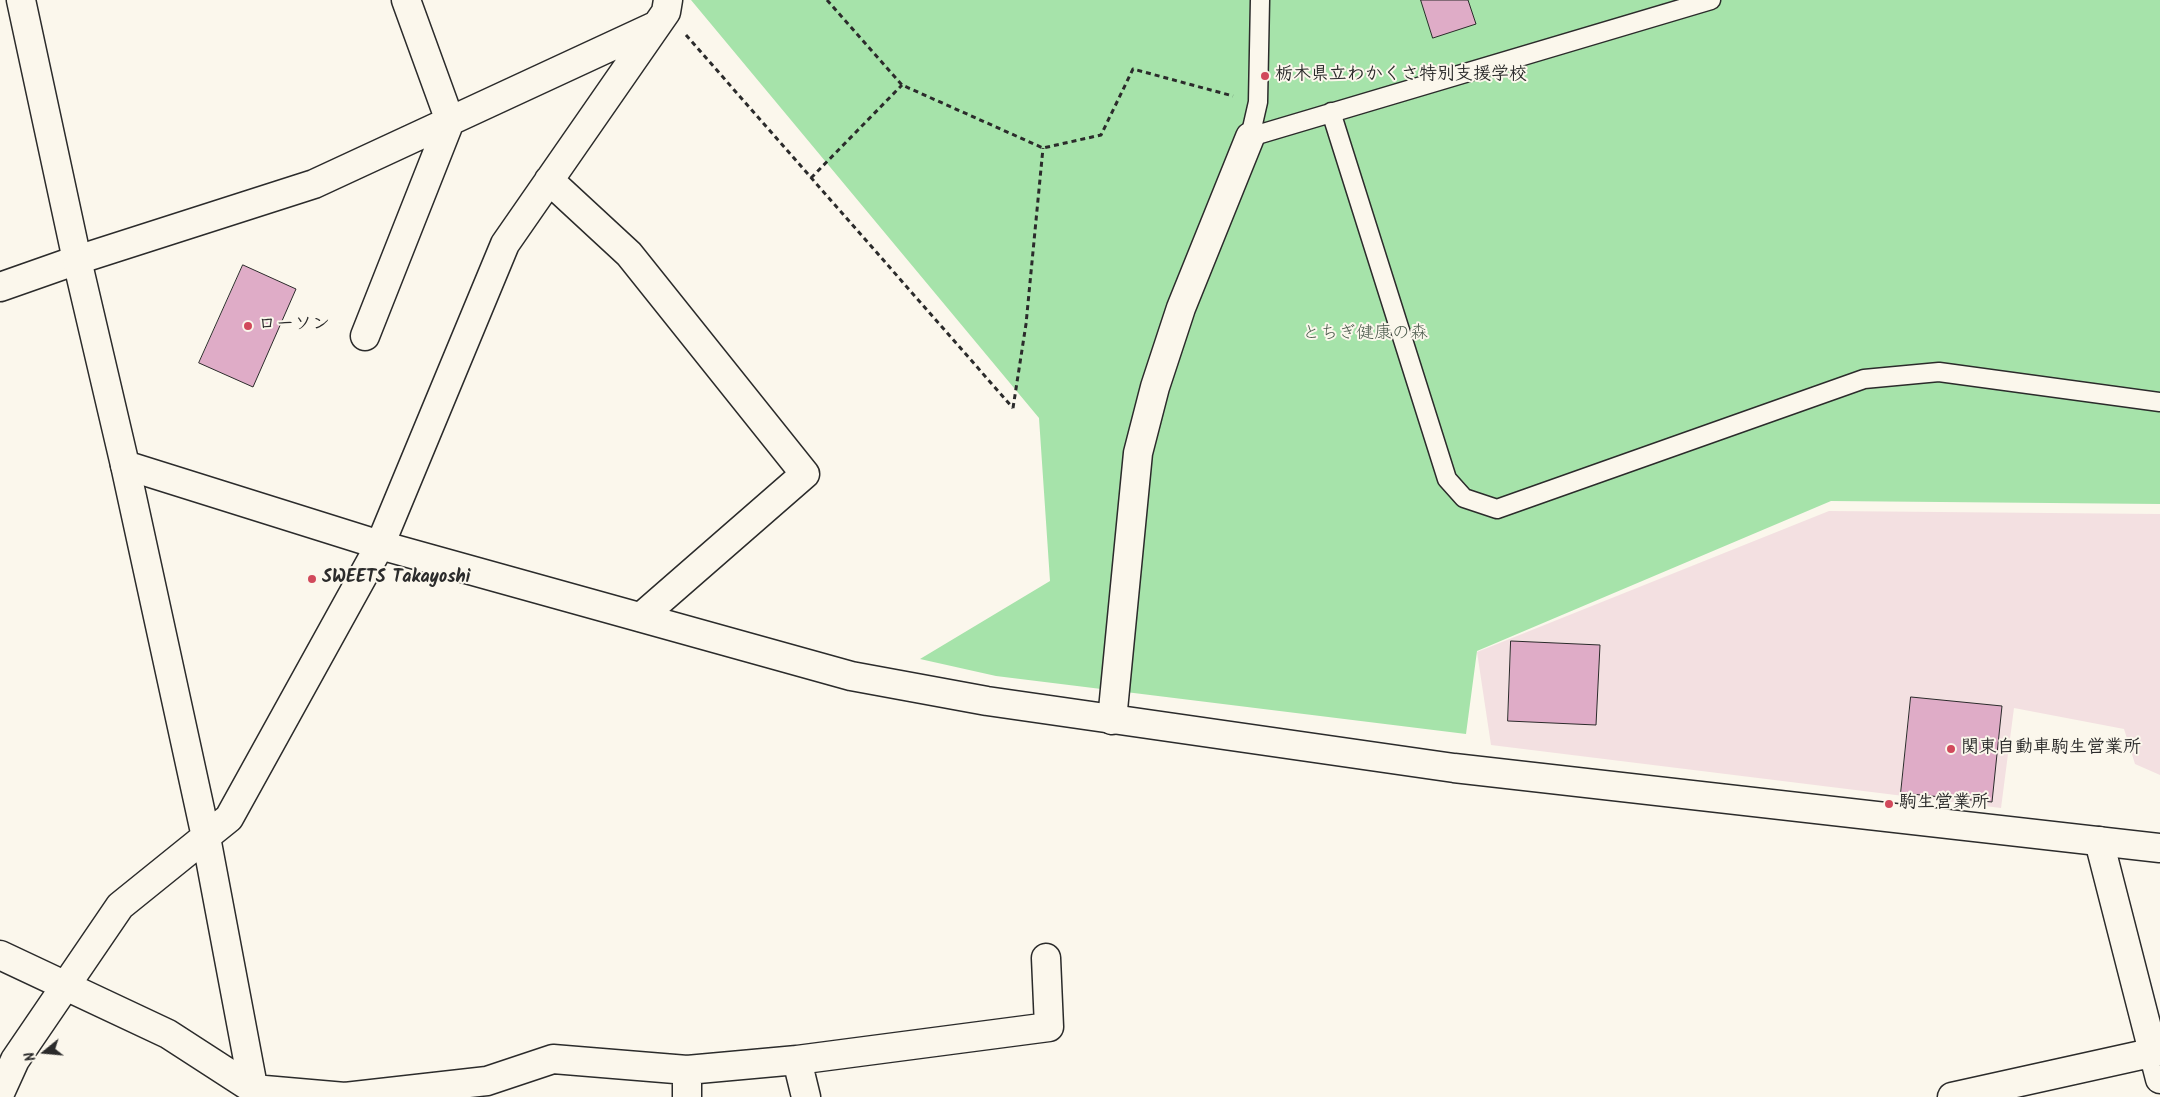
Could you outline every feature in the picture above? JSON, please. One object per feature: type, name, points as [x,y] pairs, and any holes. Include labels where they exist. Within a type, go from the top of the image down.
[{"type":"street","points":[[21,0],[206,837],[254,1093]]},
{"type":"street","points":[[365,336],[450,121],[406,0]]},
{"type":"street","points":[[0,287],[77,260],[314,184],[450,121],[663,12]]},
{"type":"street","points":[[0,1093],[15,1060],[120,906],[229,818],[380,545],[505,244],[663,12]]},
{"type":"street","points":[[1112,720],[1138,453],[1156,387],[1181,308],[1250,137]]},
{"type":"street","points":[[549,180],[629,254],[806,474],[641,617]]},
{"type":"street","points":[[125,465],[380,545],[851,676],[987,701],[1454,768],[2160,848]]},
{"type":"street","points":[[1952,1097],[2158,1062],[2099,842]]},
{"type":"street","points":[[0,955],[168,1034],[254,1093],[345,1097],[488,1089],[553,1059],[687,1070],[797,1060],[1049,1027],[1046,958]]},
{"type":"street","points":[[797,1060],[806,1097]]},
{"type":"street","points":[[687,1070],[687,1097]]},
{"type":"lane","points":[[1250,137],[1258,102],[1260,0]]},
{"type":"lane","points":[[1250,137],[1711,0]]},
{"type":"lane","points":[[1330,112],[1447,479],[1464,498],[1497,509],[1864,379],[1939,372],[2160,402]]},
{"type":"path","points":[[827,0],[902,85],[1043,148],[1101,135],[1133,69],[1258,102]]},
{"type":"path","points":[[663,12],[1013,408],[1026,324],[1043,148]]},
{"type":"path","points":[[811,178],[902,85]]},
{"type":"shaded area","name":"関東自動車駒生営業所","points":[[1829,511],[2160,514],[2160,775],[2135,764],[2124,729],[2014,708],[2001,808],[1491,745],[1477,652]]},
{"type":"green space","name":"とちぎ健康の森","points":[[691,0],[2160,0],[2160,504],[1831,501],[1477,651],[1466,734],[996,676],[920,659],[1050,581],[1039,418]]},
{"type":"building","points":[[1421,0],[1468,0],[1476,24],[1433,38]]},
{"type":"building","name":"ローソン","points":[[243,265],[296,289],[253,387],[199,363]]},
{"type":"building","points":[[1511,641],[1600,645],[1596,725],[1508,721]]},
{"type":"building","name":"関東自動車駒生営業所","points":[[1911,697],[2002,706],[1992,802],[1901,793]]},
{"type":"place","name":"栃木県立わかくさ特別支援学校","points":[[1265,76]]},
{"type":"place","name":"ローソン","points":[[248,326]]},
{"type":"place","name":"SWEETS Takayoshi","points":[[312,579]]},
{"type":"place","name":"関東自動車駒生営業所","points":[[1951,749]]},
{"type":"place","name":"駒生営業所","points":[[1889,804]]}]
